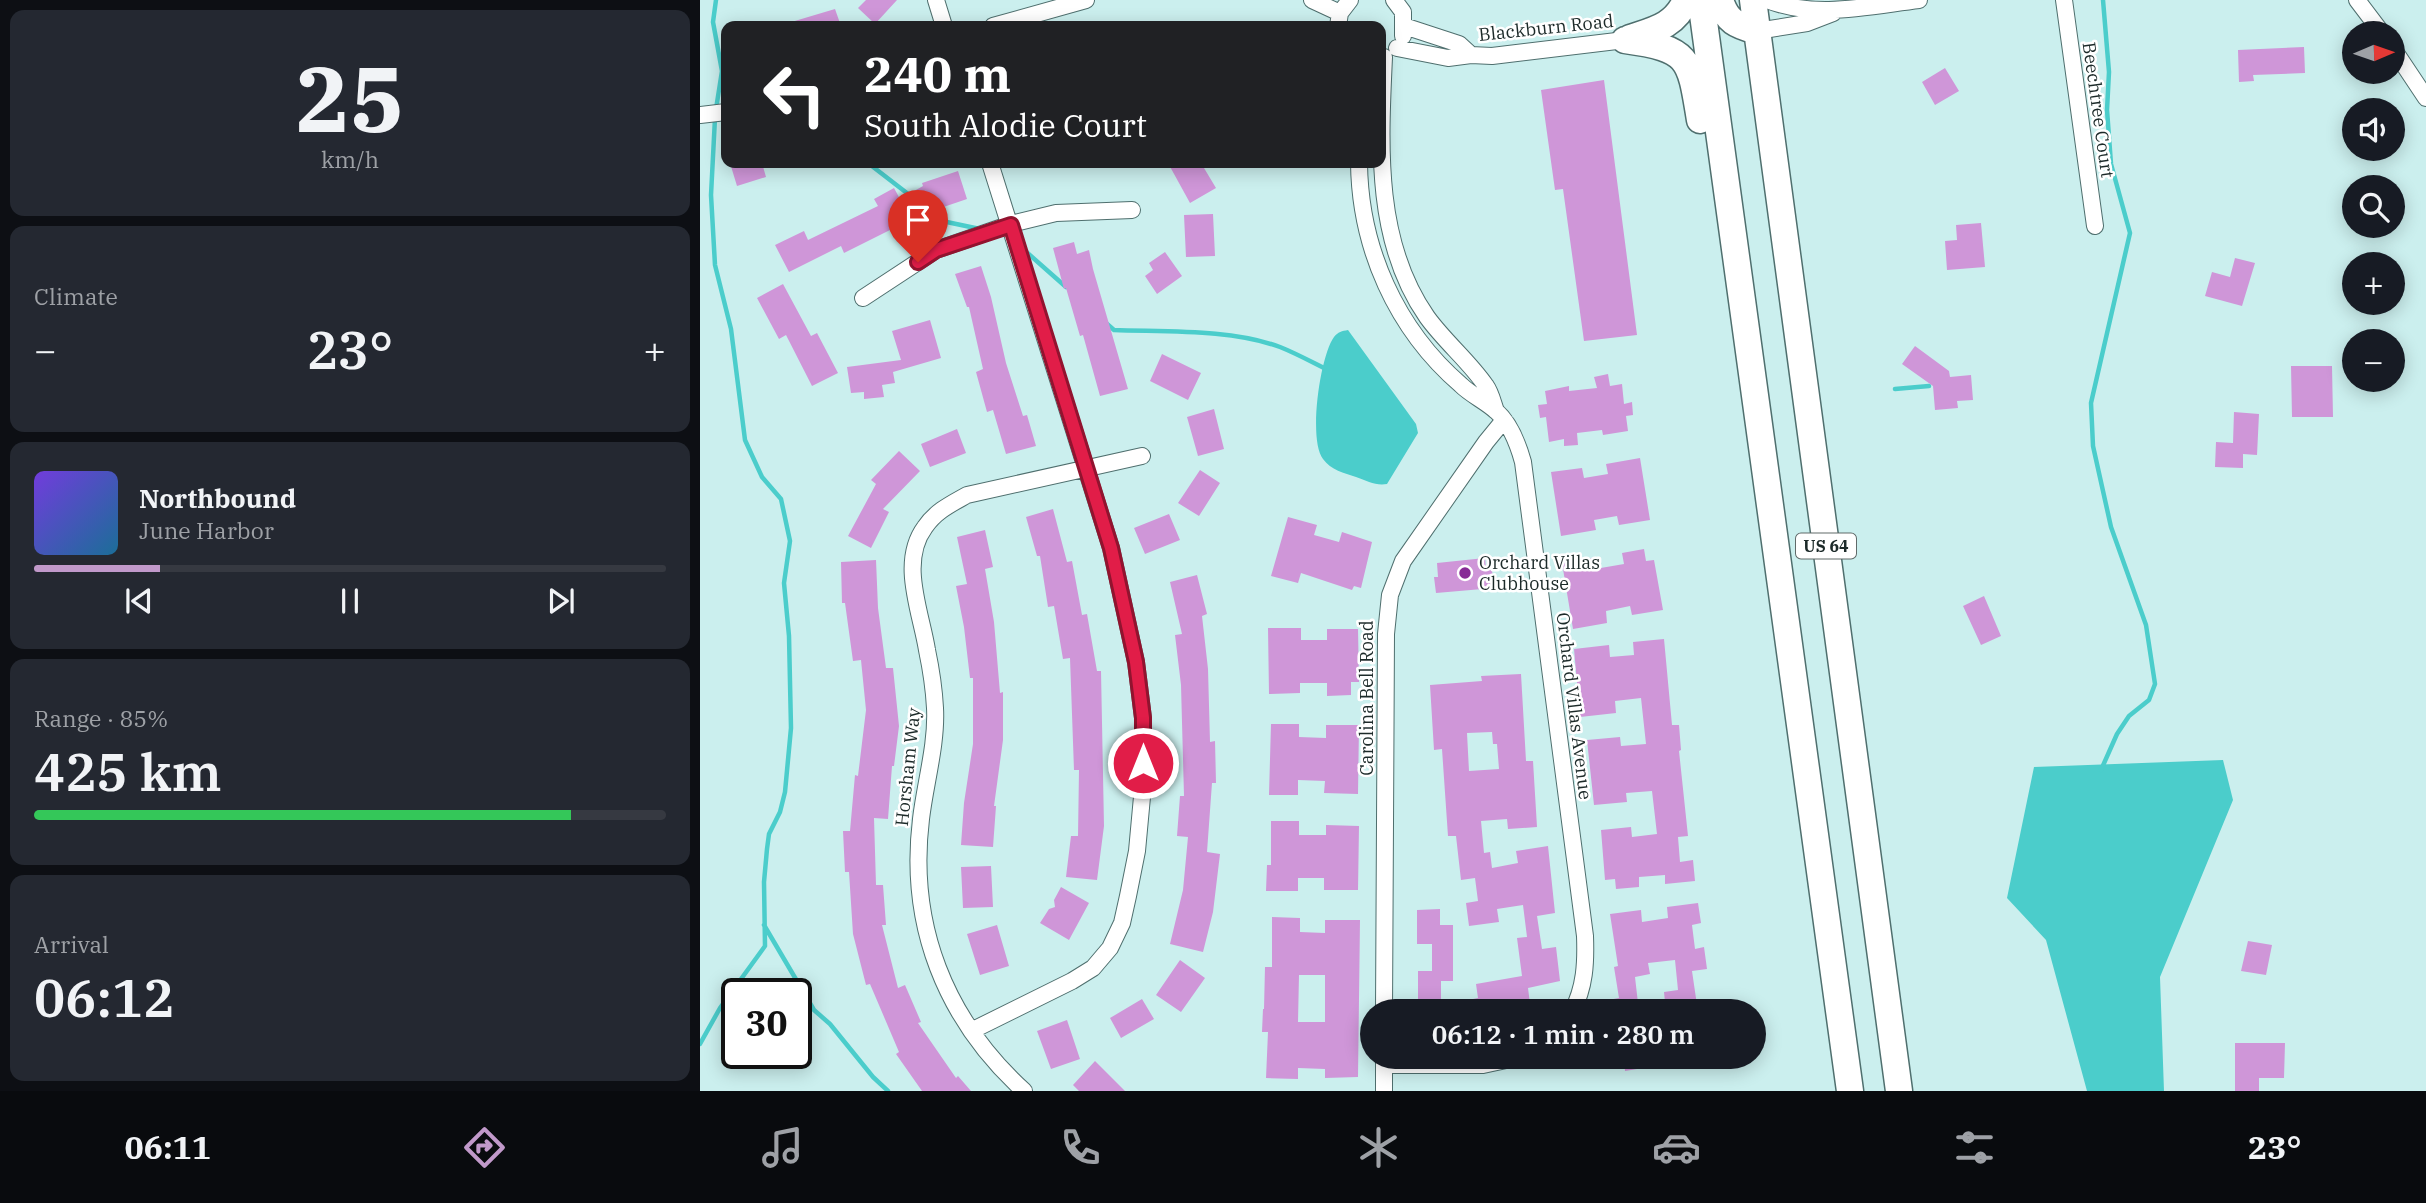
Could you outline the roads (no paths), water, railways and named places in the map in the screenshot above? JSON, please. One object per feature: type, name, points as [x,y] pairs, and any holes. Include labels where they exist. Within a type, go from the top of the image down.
[{"type":"highway","points":[[1625,40],[1670,23],[1678,16],[1686,0]]},
{"type":"highway","name":"US 64","points":[[1701,0],[1850,1091]]},
{"type":"highway","points":[[1720,0],[1726,16],[1739,26],[1757,31]]},
{"type":"highway","name":"US 64","points":[[1752,0],[1899,1091]]},
{"type":"highway","points":[[1625,40],[1657,44],[1672,50],[1684,59],[1691,73],[1750,447],[1781,583]]},
{"type":"street","points":[[936,0],[942,21]]},
{"type":"street","points":[[1011,21],[1086,0]]},
{"type":"street","points":[[1312,0],[1343,13]]},
{"type":"street","points":[[1767,0],[1792,7],[1838,10],[1919,0]]},
{"type":"street","name":"Beechtree Court","points":[[2064,0],[2095,226]]},
{"type":"street","points":[[2357,0],[2373,21]]},
{"type":"street","points":[[1396,1],[1403,12],[1404,26]]},
{"type":"street","points":[[1757,31],[1807,23],[1838,10]]},
{"type":"street","name":"Blackburn Road","points":[[1404,26],[1458,44],[1471,55]]},
{"type":"street","name":"Orchard Villas Avenue","points":[[1386,80],[1387,54],[1403,36],[1404,26]]},
{"type":"street","name":"Blackburn Road","points":[[1387,54],[1448,58],[1471,55],[1492,57],[1625,40]]},
{"type":"street","points":[[2405,66],[2426,98]]},
{"type":"street","points":[[700,115],[721,113]]},
{"type":"street","points":[[973,1030],[1072,981],[1093,968],[1110,948],[1122,923],[1137,851],[1143,786],[1143,718],[1136,662],[1111,548],[992,168]]},
{"type":"street","name":"Orchard Villas Avenue","points":[[1359,168],[1363,220],[1374,257],[1390,295],[1410,328],[1431,354],[1461,385],[1500,416]]},
{"type":"street","name":"Orchard Villas Avenue","points":[[1383,168],[1382,186],[1388,224],[1410,284],[1426,316],[1488,388],[1500,416],[1520,450],[1585,936],[1585,975],[1578,999]]},
{"type":"street","points":[[863,298],[936,250],[1011,225],[1056,214],[1132,209]]},
{"type":"street","points":[[1390,295],[1410,284]]},
{"type":"street","name":"Carolina Bell Road","points":[[1384,999],[1386,635],[1390,595],[1403,561],[1500,416]]},
{"type":"street","name":"Horsham Way","points":[[1024,1091],[1000,1069],[949,996],[929,946],[920,903],[921,820],[935,710],[928,652],[913,580],[914,553],[924,528],[942,508],[967,495],[1142,456]]},
{"type":"street","points":[[1384,1069],[1384,1091]]},
{"type":"water","points":[[1348,330],[1416,424],[1418,433],[1387,484],[1372,483],[1338,471],[1326,463],[1319,449],[1316,417],[1324,361],[1334,337]]},
{"type":"water","points":[[2223,760],[2233,800],[2160,977],[2164,1091],[2087,1091],[2046,940],[2007,898],[2034,767]]},
{"type":"waterway","points":[[716,0],[713,22],[721,66]]},
{"type":"waterway","points":[[2101,770],[2117,734],[2129,716],[2149,700],[2155,684],[2146,625],[2111,527],[2093,446],[2091,403],[2130,233],[2111,164],[2107,110],[2109,72],[2103,0]]},
{"type":"waterway","points":[[716,109],[721,77]]},
{"type":"waterway","points":[[700,1044],[720,1008],[765,946],[764,882],[767,849],[769,834],[780,812],[785,792],[791,728],[789,636],[784,583],[790,541],[781,499],[762,477],[745,440],[731,329],[715,265],[711,195],[715,118]]},
{"type":"waterway","points":[[874,168],[912,197]]},
{"type":"waterway","points":[[927,209],[942,221],[980,229]]},
{"type":"waterway","points":[[1023,249],[1066,287]]},
{"type":"waterway","points":[[1106,323],[1114,330],[1199,332],[1261,341],[1286,349],[1324,368]]},
{"type":"waterway","points":[[1895,389],[1929,386]]},
{"type":"waterway","points":[[764,925],[814,1010],[830,1024],[873,1077],[888,1091]]},
{"type":"place","name":"Orchard Villas Clubhouse","points":[[1465,573]]}]
